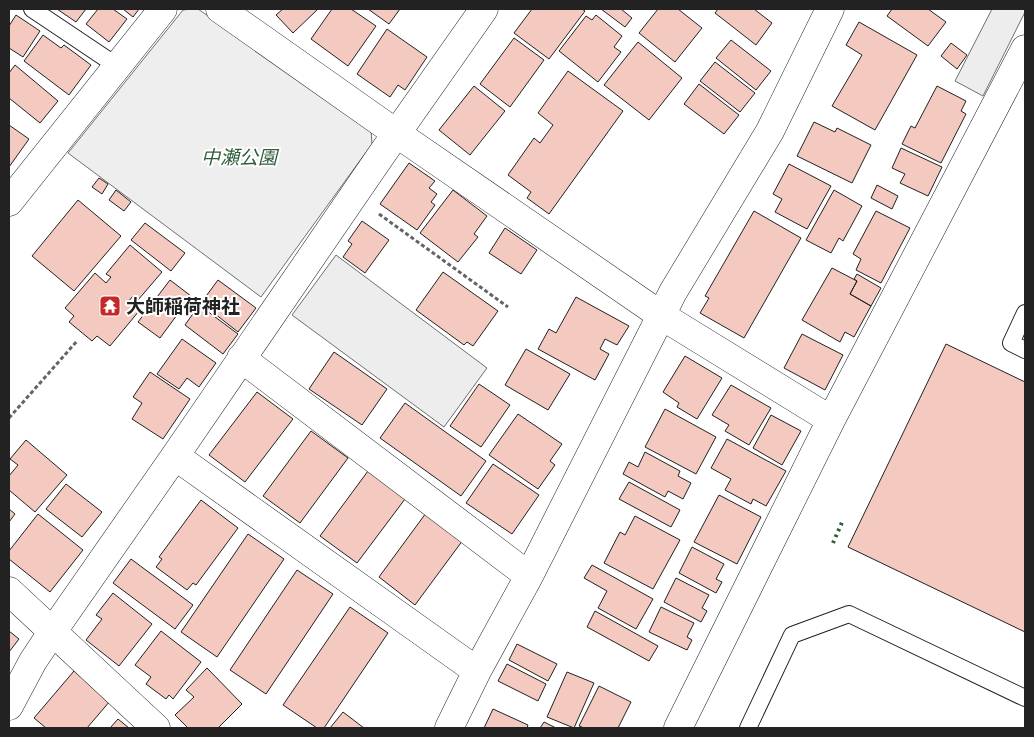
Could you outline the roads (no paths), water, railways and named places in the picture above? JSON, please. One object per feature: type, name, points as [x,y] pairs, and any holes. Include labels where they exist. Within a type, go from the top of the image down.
[{"type":"street","points":[[9,202],[163,9]]},
{"type":"street","points":[[220,9],[662,316],[831,420]]},
{"type":"street","points":[[9,706],[33,661],[53,631],[353,195],[484,9]]},
{"type":"street","points":[[449,728],[477,671],[529,576],[673,292],[770,131],[830,9]]},
{"type":"street","points":[[678,728],[831,420],[1025,49]]},
{"type":"street","points":[[241,358],[529,576]]},
{"type":"street","points":[[175,456],[477,671]]},
{"type":"street","points":[[9,591],[156,728]]},
{"type":"lane","points":[[32,9],[117,66]]},
{"type":"lane","points":[[1025,313],[1011,343],[1025,350]]},
{"type":"lane","points":[[748,728],[792,635],[849,614],[1025,698]]},
{"type":"place","name":"大師稲荷神社","points":[[110,306]]},
{"type":"park label","name":"中瀬公園","points":[[239,157]]}]
